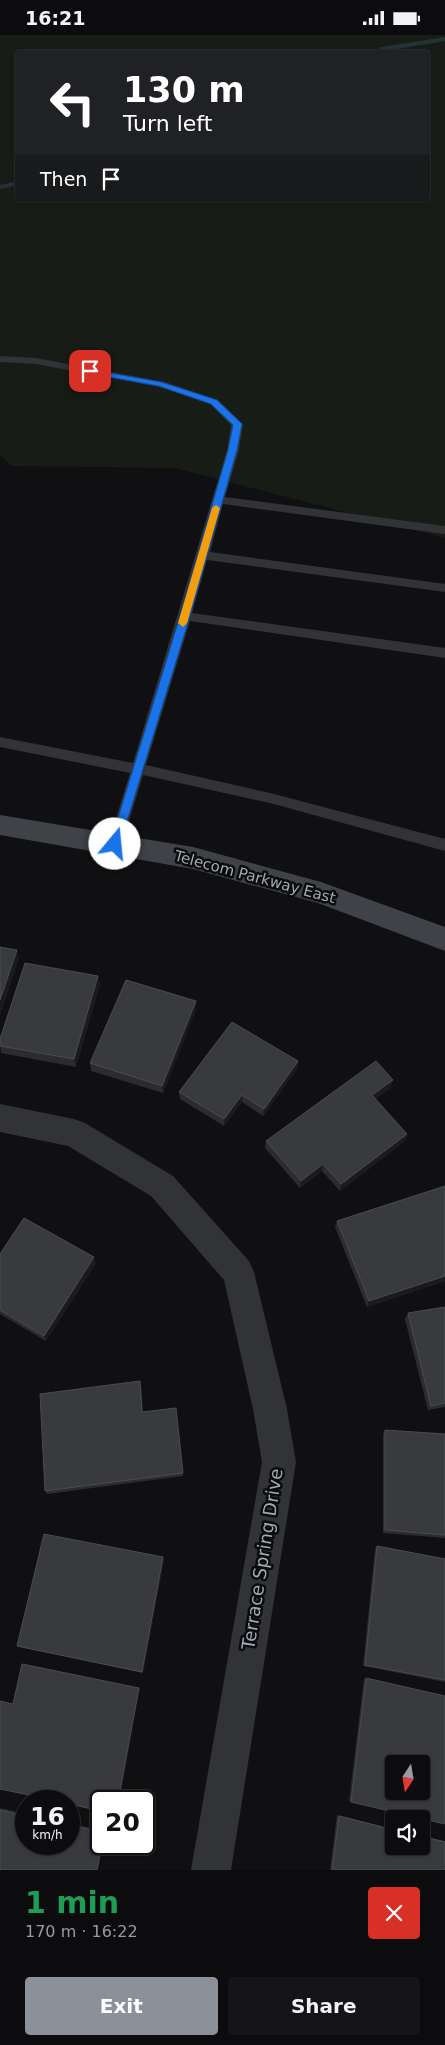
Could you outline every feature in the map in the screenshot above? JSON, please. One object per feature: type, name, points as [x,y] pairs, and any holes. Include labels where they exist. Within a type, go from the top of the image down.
[{"type":"street","name":"Telecom Parkway East","points":[[0,825],[193,858],[321,893],[445,939]]},
{"type":"street","name":"Terrace Spring Drive","points":[[0,1118],[74,1133],[162,1186],[238,1272],[270,1409],[279,1461],[211,1870]]},
{"type":"lane","points":[[0,359],[36,361],[161,384],[214,402],[237,424],[233,450],[185,616],[115,844]]},
{"type":"lane","points":[[218,501],[445,530]]},
{"type":"lane","points":[[202,555],[445,588]]},
{"type":"lane","points":[[185,616],[445,653]]},
{"type":"lane","points":[[0,742],[138,769],[270,798],[445,845]]},
{"type":"shaded area","points":[[0,35],[445,35],[445,538],[175,468],[12,466],[0,455]]},
{"type":"building","points":[[0,947],[17,950],[0,1000]]},
{"type":"building","points":[[25,963],[98,976],[74,1059],[0,1046],[0,1039]]},
{"type":"building","points":[[126,980],[196,1001],[162,1086],[90,1063]]},
{"type":"building","points":[[232,1022],[298,1061],[264,1109],[242,1095],[224,1119],[179,1092]]},
{"type":"building","points":[[376,1061],[393,1080],[372,1095],[407,1134],[341,1184],[323,1164],[301,1181],[266,1141]]},
{"type":"building","points":[[445,1186],[445,1276],[369,1301],[337,1221]]},
{"type":"building","points":[[24,1218],[94,1257],[44,1336],[0,1310],[0,1254]]},
{"type":"building","points":[[445,1307],[445,1403],[431,1406],[408,1313]]},
{"type":"building","points":[[140,1381],[142,1412],[176,1408],[183,1473],[45,1491],[40,1394]]},
{"type":"building","points":[[385,1430],[445,1434],[445,1535],[385,1530]]},
{"type":"building","points":[[44,1534],[163,1557],[142,1672],[17,1646]]},
{"type":"building","points":[[377,1546],[445,1559],[445,1680],[365,1665]]},
{"type":"building","points":[[22,1664],[139,1688],[120,1790],[90,1790],[90,1809],[80,1806],[80,1790],[15,1790],[15,1792],[0,1789],[0,1701],[13,1704]]},
{"type":"building","points":[[366,1678],[445,1696],[445,1824],[430,1820],[430,1810],[385,1810],[351,1802]]},
{"type":"building","points":[[0,1810],[15,1813],[15,1855],[80,1855],[80,1827],[90,1830],[90,1855],[100,1855],[97,1870],[0,1870]]},
{"type":"building","points":[[339,1816],[385,1828],[385,1855],[430,1855],[430,1838],[445,1842],[445,1870],[332,1870]]},
{"type":"waterway","points":[[380,50],[445,39]]},
{"type":"waterway","points":[[0,187],[15,184]]},
{"type":"slow traffic","points":[[183,623],[216,508]]},
{"type":"route","points":[[90,371],[161,384],[214,402],[237,424],[233,450],[185,616],[115,844]]}]
